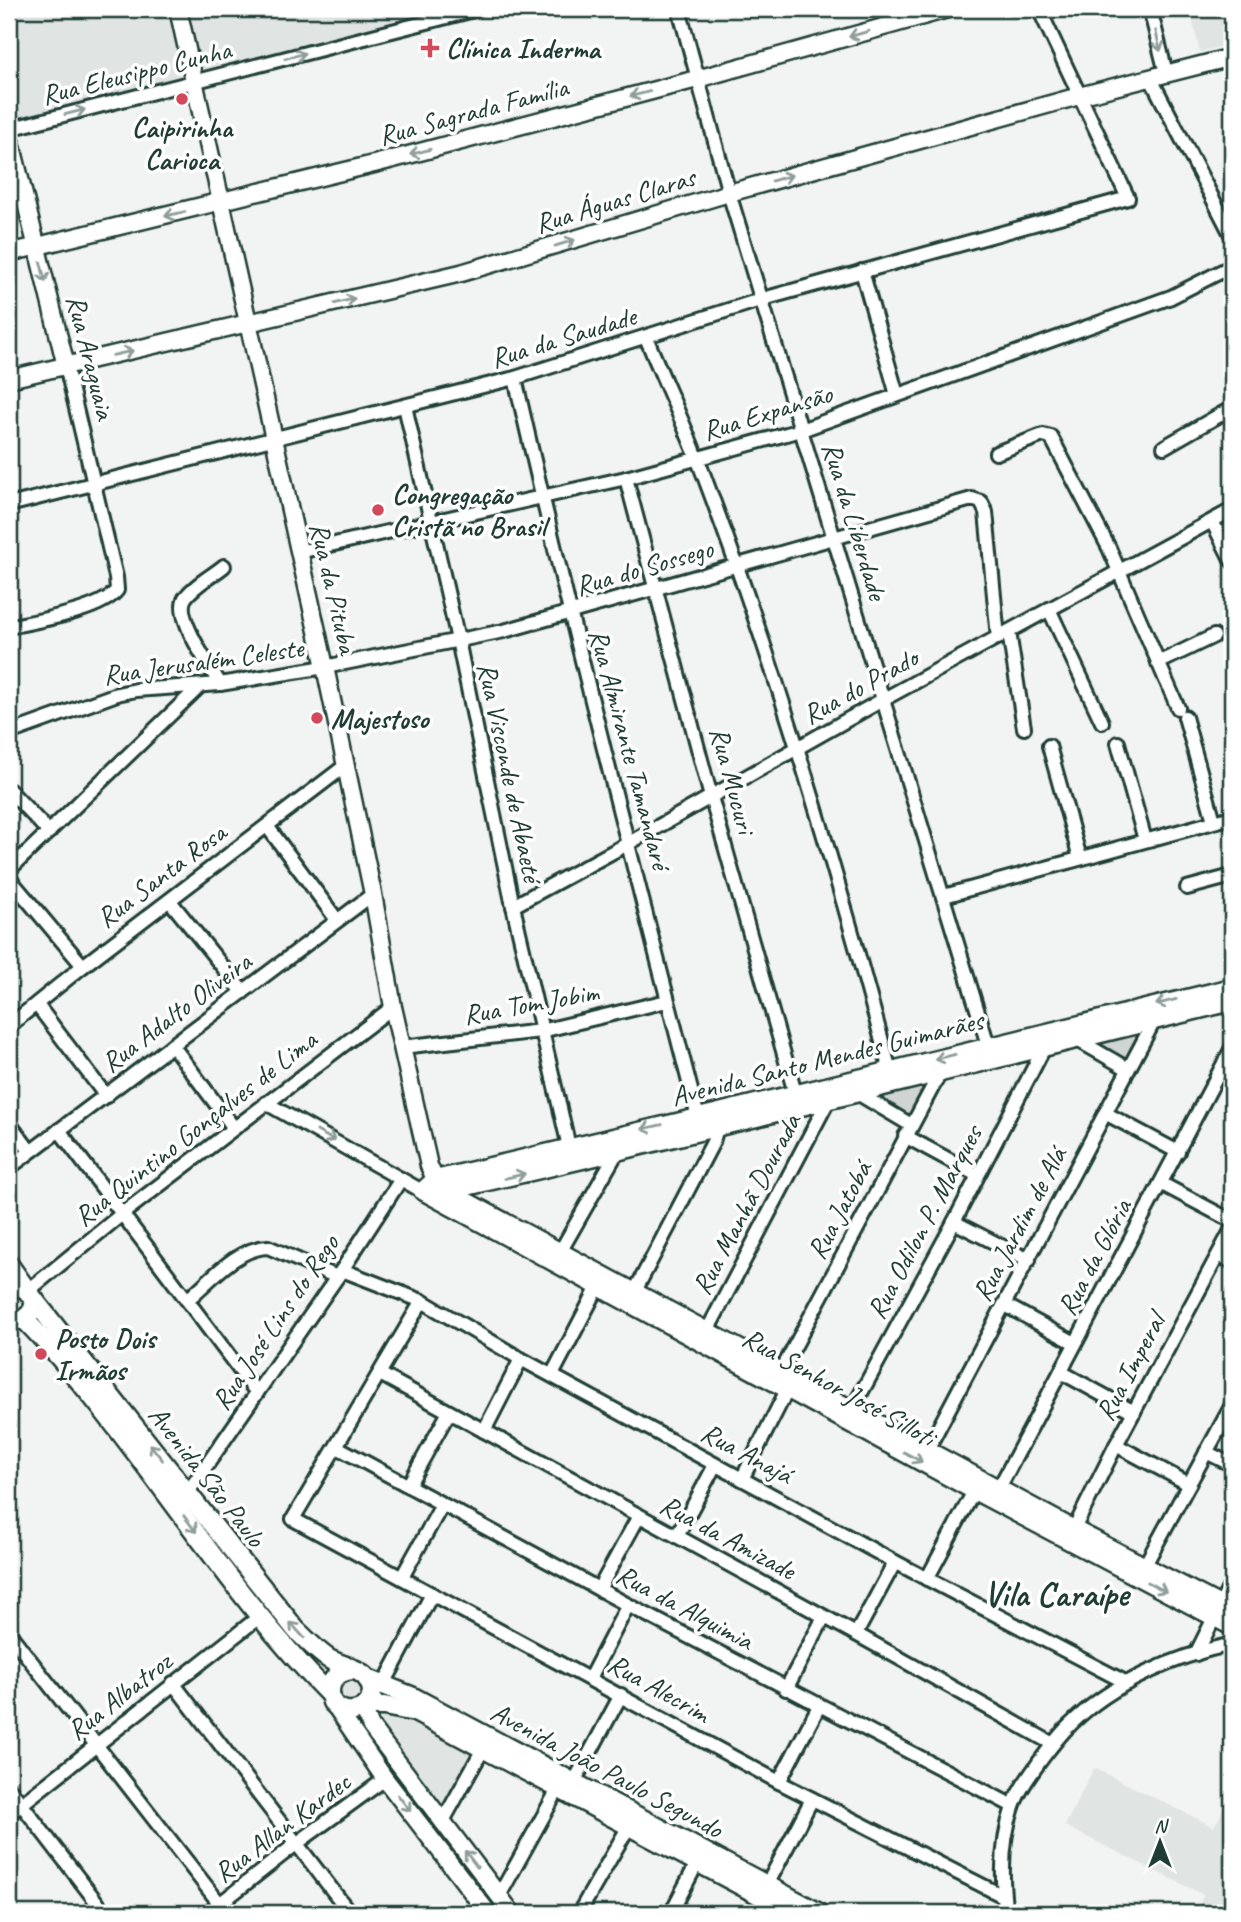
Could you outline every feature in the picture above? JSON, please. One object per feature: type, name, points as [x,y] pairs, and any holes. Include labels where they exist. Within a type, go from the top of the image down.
[{"type":"main road","name":"Avenida São Paulo","points":[[9,1265],[25,1292],[296,1629],[312,1646],[330,1659],[376,1682]]},
{"type":"main road","name":"Avenida São Paulo","points":[[14,1320],[30,1315],[25,1292]]},
{"type":"main road","name":"Avenida São Paulo","points":[[14,1320],[69,1366],[260,1617],[333,1701]]},
{"type":"main road","points":[[352,1670],[340,1672],[331,1683],[333,1701],[353,1712],[364,1707],[376,1682]]},
{"type":"main road","name":"Avenida João Paulo Segundo","points":[[376,1682],[818,1913]]},
{"type":"main road","name":"Avenida João Paulo Segundo","points":[[364,1707],[384,1706],[415,1712],[483,1749],[565,1783],[629,1826],[771,1908],[793,1913]]},
{"type":"street","name":"Rua da Pituba","points":[[178,9],[325,667],[373,894],[393,1007],[429,1166],[435,1179]]},
{"type":"street","name":"Rua Eleusippo Cunha","points":[[9,132],[478,9]]},
{"type":"street","name":"Rua da Liberdade","points":[[679,9],[729,193],[990,1053]]},
{"type":"street","name":"Rua Sagrada Família","points":[[9,253],[221,203],[697,79],[948,9]]},
{"type":"street","points":[[1039,9],[1079,96]]},
{"type":"street","points":[[1150,9],[1158,75],[1232,236]]},
{"type":"street","name":"Rua Águas Claras","points":[[9,379],[461,273],[729,193],[1079,96],[1232,57]]},
{"type":"street","name":"Rua da Saudade","points":[[9,505],[515,378],[762,299],[1128,198],[1079,96]]},
{"type":"street","name":"Rua Araguaia","points":[[9,132],[117,584],[115,593],[82,609],[9,627]]},
{"type":"street","name":"Rua Expansão","points":[[299,552],[626,478],[801,430],[1171,297],[1232,266]]},
{"type":"street","points":[[862,271],[897,395]]},
{"type":"street","points":[[646,337],[698,459],[737,566],[850,920],[890,1071]]},
{"type":"street","name":"Rua Almirante Tamandaré","points":[[515,378],[569,613],[667,1001],[708,1122]]},
{"type":"street","name":"Rua Visconde de Abaeté","points":[[405,406],[458,640],[513,906],[569,1147]]},
{"type":"street","points":[[1164,447],[1232,408]]},
{"type":"street","points":[[996,453],[1042,435],[1051,437],[1093,515],[1181,712],[1214,821]]},
{"type":"street","name":"Rua Mucuri","points":[[626,478],[711,797],[795,1093]]},
{"type":"street","name":"Rua do Sossego","points":[[325,667],[458,640],[569,613],[972,499],[981,502],[986,512],[1003,635]]},
{"type":"street","name":"Rua do Prado","points":[[513,906],[884,699],[1232,510]]},
{"type":"street","points":[[1212,521],[1232,561]]},
{"type":"street","points":[[220,684],[182,611],[183,603],[190,593],[224,566]]},
{"type":"street","points":[[1049,609],[1102,722]]},
{"type":"street","points":[[1003,635],[1024,728]]},
{"type":"street","points":[[1158,663],[1214,636]]},
{"type":"street","name":"Rua Jerusalém Celeste","points":[[9,733],[117,694],[220,684],[325,667]]},
{"type":"street","points":[[9,870],[200,686]]},
{"type":"street","points":[[1118,743],[1145,840]]},
{"type":"street","points":[[1049,746],[1080,858]]},
{"type":"street","name":"Rua Santa Rosa","points":[[9,1026],[83,966],[345,766]]},
{"type":"street","points":[[9,790],[49,832]]},
{"type":"street","points":[[944,896],[1232,817]]},
{"type":"street","points":[[267,826],[337,920]]},
{"type":"street","points":[[1188,888],[1232,876]]},
{"type":"street","points":[[9,878],[83,966]]},
{"type":"street","name":"Rua Adalto Oliveira","points":[[9,1168],[373,894]]},
{"type":"street","points":[[170,901],[243,992]]},
{"type":"street","name":"Avenida Santo Mendes Guimarães","points":[[435,1179],[569,1147],[859,1094],[940,1073],[990,1053],[1232,986]]},
{"type":"street","name":"Rua Tom Jobim","points":[[402,1047],[541,1031],[667,1001]]},
{"type":"street","name":"Avenida Santo Mendes Guimarães","points":[[434,1193],[617,1152],[795,1093],[890,1071],[1045,1046],[1232,1002]]},
{"type":"street","points":[[37,1005],[107,1096]]},
{"type":"street","name":"Rua Quintino Gonçalves de Lima","points":[[25,1292],[233,1128],[393,1007]]},
{"type":"street","name":"Rua Jardim de Alá","points":[[927,1450],[1154,1020]]},
{"type":"street","points":[[1076,1039],[1128,1069]]},
{"type":"street","points":[[172,1045],[233,1128]]},
{"type":"street","name":"Rua Odilon P. Marques","points":[[849,1415],[954,1223],[1045,1046]]},
{"type":"street","name":"Rua da Glória","points":[[999,1488],[1232,1048]]},
{"type":"street","name":"Rua Jatobá","points":[[782,1370],[940,1073]]},
{"type":"street","points":[[859,1094],[977,1175]]},
{"type":"street","name":"Rua Manhã Dourada","points":[[707,1331],[828,1101]]},
{"type":"street","points":[[267,1103],[401,1178],[434,1193],[435,1179]]},
{"type":"street","points":[[1105,1114],[1178,1152]]},
{"type":"street","points":[[635,1291],[713,1142],[708,1122]]},
{"type":"street","points":[[9,1124],[30,1151]]},
{"type":"street","points":[[59,1130],[257,1393]]},
{"type":"street","points":[[560,1252],[617,1152]]},
{"type":"street","name":"Rua José Lins do Rego","points":[[188,1492],[339,1274],[401,1178]]},
{"type":"street","points":[[1162,1184],[1232,1221]]},
{"type":"street","name":"Rua Senhor José Silloti","points":[[434,1193],[560,1252],[782,1370],[849,1415],[974,1490],[1222,1611]]},
{"type":"street","name":"Rua Senhor José Silloti","points":[[434,1193],[788,1388],[927,1450],[1145,1565],[1222,1611],[1232,1627]]},
{"type":"street","points":[[954,1223],[1029,1260]]},
{"type":"street","name":"Rua Imperal","points":[[1074,1529],[1232,1229]]},
{"type":"street","name":"Rua Anajá","points":[[187,1300],[229,1263],[257,1248],[268,1247],[422,1301],[521,1359],[715,1465],[1127,1684]]},
{"type":"street","points":[[1219,1255],[1232,1262]]},
{"type":"street","points":[[552,1375],[598,1285]]},
{"type":"street","points":[[337,1447],[422,1301]]},
{"type":"street","points":[[1005,1305],[1075,1343]]},
{"type":"street","points":[[484,1431],[521,1359]]},
{"type":"street","points":[[1061,1372],[1134,1412]]},
{"type":"street","name":"Rua da Amizade","points":[[380,1374],[1053,1744]]},
{"type":"street","points":[[742,1479],[788,1388]]},
{"type":"street","points":[[1145,1565],[1232,1405]]},
{"type":"street","points":[[408,1486],[449,1412]]},
{"type":"street","points":[[1116,1445],[1189,1484]]},
{"type":"street","name":"Rua da Alquimia","points":[[337,1447],[786,1689],[1013,1806]]},
{"type":"street","name":"Rua Alecrim","points":[[337,1447],[293,1519],[779,1782],[1003,1896]]},
{"type":"street","points":[[1206,1451],[1232,1465]]},
{"type":"street","points":[[677,1536],[715,1465]]},
{"type":"street","points":[[927,1579],[974,1490]]},
{"type":"street","points":[[402,1577],[442,1505]]},
{"type":"street","points":[[599,1589],[639,1516]]},
{"type":"street","points":[[856,1634],[895,1562]]},
{"type":"street","points":[[1195,1654],[1222,1611],[1232,1582]]},
{"type":"street","points":[[376,1682],[432,1594]]},
{"type":"street","points":[[590,1678],[628,1605]]},
{"type":"street","name":"Rua Albatroz","points":[[9,1814],[260,1617]]},
{"type":"street","points":[[786,1689],[824,1617]]},
{"type":"street","points":[[9,1633],[223,1909]]},
{"type":"street","points":[[1006,1913],[1003,1896],[1004,1844],[1013,1806],[1034,1769],[1053,1744],[1072,1723],[1127,1684],[1195,1654],[1232,1644]]},
{"type":"street","points":[[173,1683],[350,1913]]},
{"type":"street","points":[[499,1896],[565,1783],[621,1695]]},
{"type":"street","name":"Avenida São Paulo","points":[[333,1701],[386,1779],[488,1913]]},
{"type":"street","points":[[779,1782],[819,1706]]},
{"type":"street","points":[[364,1707],[371,1727],[512,1913]]},
{"type":"street","points":[[443,1821],[483,1749]]},
{"type":"street","name":"Rua Allan Kardec","points":[[208,1913],[223,1909],[296,1844],[386,1779]]},
{"type":"street","points":[[9,1788],[106,1913]]},
{"type":"street","points":[[766,1885],[812,1799]]},
{"type":"street","points":[[579,1913],[629,1826]]},
{"type":"street","points":[[671,1913],[697,1863]]},
{"type":"shaded area","points":[[9,9],[389,9],[396,37],[189,80],[9,125]]},
{"type":"shaded area","points":[[1190,9],[1232,9],[1232,44],[1200,52]]},
{"type":"shaded area","points":[[1144,1031],[1127,1063],[1094,1042]]},
{"type":"shaded area","points":[[931,1081],[909,1117],[874,1096]]},
{"type":"shaded area","points":[[320,1665],[482,1747],[435,1828]]},
{"type":"shaded area","points":[[1094,1768],[1214,1827],[1232,1792],[1232,1913],[1195,1913],[1204,1895],[1065,1826]]},
{"type":"place","name":"Clínica Inderma","points":[[430,48]]},
{"type":"place","name":"Caipirinha Carioca","points":[[182,99]]},
{"type":"place","name":"Congregação Cristã no Brasil","points":[[378,510]]},
{"type":"place","name":"Majestoso","points":[[317,718]]},
{"type":"place","name":"Posto Dois Irmãos","points":[[41,1354]]},
{"type":"district","name":"Vila Caraípe","points":[[1056,1594]]}]
